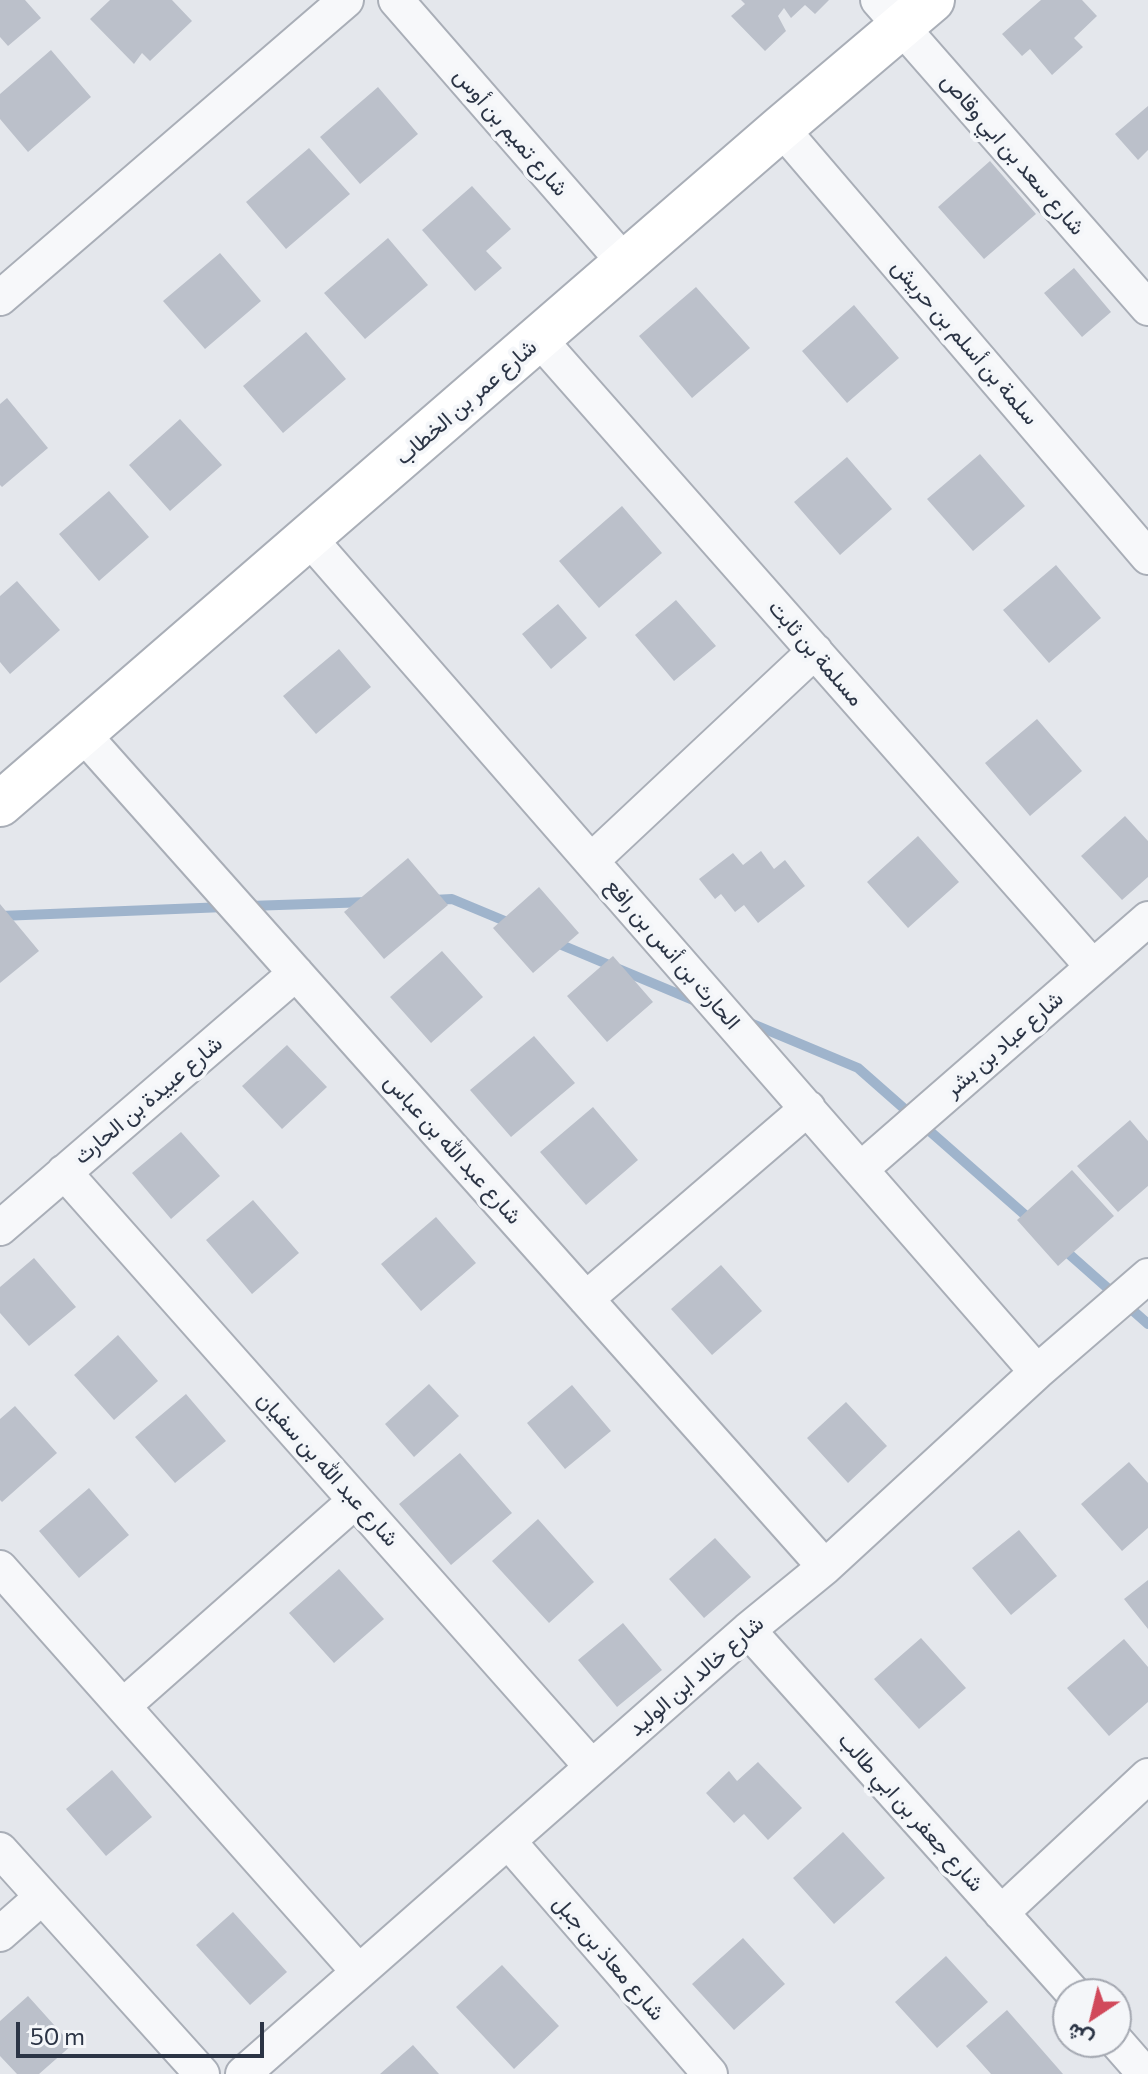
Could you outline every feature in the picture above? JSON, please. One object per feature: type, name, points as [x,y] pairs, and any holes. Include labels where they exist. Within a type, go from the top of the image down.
[{"type":"street","points":[[0,298],[346,0]]},
{"type":"street","name":"شارع تميم بن أوس","points":[[396,0],[626,264]]},
{"type":"street","name":"شارع عمر بن الخطاب","points":[[0,803],[781,128],[903,9]]},
{"type":"street","name":"شارع سعد بن ابي وقاص","points":[[903,9],[1148,308]]},
{"type":"street","name":"سلمة بن أسلم بن حريش","points":[[781,128],[1148,557]]},
{"type":"street","name":"مسلمة بن ثابت","points":[[539,339],[1093,967]]},
{"type":"street","name":"الحارث بن أنس بن رافع","points":[[308,537],[1037,1372]]},
{"type":"street","points":[[591,861],[815,651]]},
{"type":"street","name":"شارع عبد الله بن عباس","points":[[81,732],[825,1567]]},
{"type":"street","name":"شارع عباد بن بشر","points":[[861,1169],[1148,919]]},
{"type":"street","name":"شارع عبيدة بن الحارث","points":[[0,1228],[296,973]]},
{"type":"street","points":[[586,1299],[808,1108]]},
{"type":"street","name":"شارع عبد الله بن سفيان","points":[[64,1172],[592,1767]]},
{"type":"street","name":"شارع خالد ابن الوليد","points":[[243,2074],[748,1630],[825,1567],[1037,1372],[1148,1276]]},
{"type":"street","points":[[123,1706],[355,1501]]},
{"type":"street","points":[[0,1568],[359,1972]]},
{"type":"street","name":"شارع جعفر بن ابي طالب","points":[[748,1630],[1060,1978]]},
{"type":"street","points":[[1001,1913],[1148,1776]]},
{"type":"street","name":"شارع معاذ بن جبل","points":[[508,1841],[710,2074]]},
{"type":"street","points":[[0,1850],[202,2074]]},
{"type":"street","points":[[0,1934],[42,1897]]},
{"type":"street","points":[[1131,2058],[1145,2074]]},
{"type":"building","points":[[0,0],[25,0],[41,18],[8,46],[0,37]]},
{"type":"building","points":[[110,0],[172,0],[192,21],[150,61],[142,53],[134,64],[90,19]]},
{"type":"building","points":[[741,0],[829,0],[815,14],[805,5],[791,18],[784,8],[778,16],[786,31],[765,51],[731,16],[745,4]]},
{"type":"building","points":[[1041,0],[1082,0],[1097,16],[1074,38],[1083,47],[1052,75],[1030,49],[1022,56],[1002,34]]},
{"type":"building","points":[[51,50],[91,97],[28,152],[0,119],[0,94]]},
{"type":"building","points":[[378,87],[418,134],[360,184],[320,137]]},
{"type":"building","points":[[1148,106],[1148,150],[1138,160],[1115,134]]},
{"type":"building","points":[[309,148],[350,194],[286,249],[246,202]]},
{"type":"building","points":[[990,161],[1036,214],[984,259],[938,207]]},
{"type":"building","points":[[472,186],[511,229],[486,251],[502,268],[475,291],[422,230]]},
{"type":"building","points":[[388,238],[428,285],[365,339],[324,293]]},
{"type":"building","points":[[220,253],[261,301],[205,349],[163,301]]},
{"type":"building","points":[[1074,268],[1111,312],[1082,337],[1044,293]]},
{"type":"building","points":[[696,287],[750,348],[692,398],[639,336]]},
{"type":"building","points":[[854,305],[899,358],[847,403],[802,351]]},
{"type":"building","points":[[306,332],[346,379],[283,433],[243,386]]},
{"type":"building","points":[[7,398],[48,448],[2,487],[0,404]]},
{"type":"building","points":[[180,419],[222,465],[170,511],[129,465]]},
{"type":"building","points":[[980,454],[1025,506],[973,551],[927,499]]},
{"type":"building","points":[[847,457],[892,509],[840,555],[794,502]]},
{"type":"building","points":[[109,491],[149,537],[99,581],[59,534]]},
{"type":"building","points":[[622,506],[662,553],[599,608],[559,561]]},
{"type":"building","points":[[1056,565],[1101,618],[1049,663],[1003,610]]},
{"type":"building","points":[[17,581],[60,630],[10,674],[0,662],[0,596]]},
{"type":"building","points":[[676,600],[716,646],[674,681],[635,635]]},
{"type":"building","points":[[558,604],[587,638],[551,669],[522,634]]},
{"type":"building","points":[[339,649],[371,687],[316,734],[283,696]]},
{"type":"building","points":[[1037,719],[1082,771],[1030,816],[985,763]]},
{"type":"building","points":[[1125,816],[1148,841],[1148,877],[1122,900],[1081,856]]},
{"type":"building","points":[[918,836],[959,882],[908,928],[867,882]]},
{"type":"building","points":[[761,851],[774,869],[785,860],[805,886],[758,923],[744,905],[735,912],[721,894],[715,899],[699,879],[733,853],[743,865]]},
{"type":"building","points":[[408,858],[448,905],[384,959],[344,912]]},
{"type":"building","points":[[539,887],[579,933],[533,973],[493,928]]},
{"type":"building","points":[[0,904],[39,951],[0,983]]},
{"type":"building","points":[[442,951],[483,997],[431,1043],[390,997]]},
{"type":"building","points":[[613,956],[653,1002],[607,1042],[567,996]]},
{"type":"building","points":[[534,1036],[575,1083],[511,1137],[470,1090]]},
{"type":"building","points":[[287,1045],[327,1087],[282,1129],[242,1086]]},
{"type":"building","points":[[593,1107],[638,1160],[586,1205],[540,1152]]},
{"type":"building","points":[[1130,1120],[1148,1141],[1148,1186],[1118,1212],[1077,1166]]},
{"type":"building","points":[[181,1132],[220,1176],[171,1219],[132,1173]]},
{"type":"building","points":[[1072,1170],[1114,1216],[1058,1266],[1017,1220]]},
{"type":"building","points":[[253,1200],[299,1253],[252,1294],[206,1240]]},
{"type":"building","points":[[436,1217],[476,1263],[421,1311],[381,1264]]},
{"type":"building","points":[[34,1258],[76,1307],[29,1346],[0,1313],[0,1287]]},
{"type":"building","points":[[721,1265],[762,1311],[712,1355],[671,1309]]},
{"type":"building","points":[[118,1335],[158,1381],[114,1420],[74,1375]]},
{"type":"building","points":[[429,1384],[459,1416],[414,1457],[385,1424]]},
{"type":"building","points":[[572,1385],[611,1431],[565,1469],[527,1423]]},
{"type":"building","points":[[186,1394],[226,1441],[175,1483],[135,1437]]},
{"type":"building","points":[[846,1402],[887,1446],[848,1483],[807,1438]]},
{"type":"building","points":[[15,1406],[57,1453],[2,1502],[0,1419]]},
{"type":"building","points":[[460,1453],[512,1513],[451,1565],[399,1504]]},
{"type":"building","points":[[1129,1462],[1148,1483],[1148,1528],[1122,1551],[1081,1504]]},
{"type":"building","points":[[89,1488],[129,1535],[79,1578],[39,1531]]},
{"type":"building","points":[[538,1519],[594,1582],[549,1623],[492,1561]]},
{"type":"building","points":[[1019,1530],[1057,1576],[1011,1615],[972,1568]]},
{"type":"building","points":[[715,1538],[751,1577],[704,1618],[669,1579]]},
{"type":"building","points":[[339,1569],[384,1619],[334,1663],[289,1613]]},
{"type":"building","points":[[1148,1580],[1148,1629],[1124,1599]]},
{"type":"building","points":[[623,1623],[662,1670],[617,1707],[578,1660]]},
{"type":"building","points":[[921,1638],[966,1688],[919,1729],[874,1679]]},
{"type":"building","points":[[1124,1639],[1148,1667],[1148,1702],[1109,1736],[1067,1688]]},
{"type":"building","points":[[758,1762],[802,1808],[768,1840],[744,1814],[734,1823],[706,1793],[729,1771],[737,1781]]},
{"type":"building","points":[[112,1770],[152,1817],[106,1856],[66,1809]]},
{"type":"building","points":[[843,1832],[885,1878],[834,1924],[793,1878]]},
{"type":"building","points":[[233,1912],[287,1972],[250,2005],[196,1945]]},
{"type":"building","points":[[743,1938],[785,1984],[734,2030],[692,1984]]},
{"type":"building","points":[[946,1956],[988,2002],[937,2048],[895,2002]]},
{"type":"building","points":[[502,1965],[559,2026],[514,2069],[456,2007]]},
{"type":"building","points":[[28,1996],[72,2045],[39,2074],[17,2074],[0,2056],[0,2021]]},
{"type":"building","points":[[1007,2010],[1063,2074],[991,2074],[966,2046]]},
{"type":"building","points":[[413,2045],[439,2074],[380,2074]]},
{"type":"waterway","points":[[433,900],[452,899],[512,924]]},
{"type":"waterway","points":[[249,906],[369,902]]},
{"type":"waterway","points":[[0,916],[225,907]]},
{"type":"waterway","points":[[552,941],[700,1003]]},
{"type":"waterway","points":[[748,1022],[858,1068],[1033,1222]]},
{"type":"waterway","points":[[1060,1246],[1148,1324]]}]
